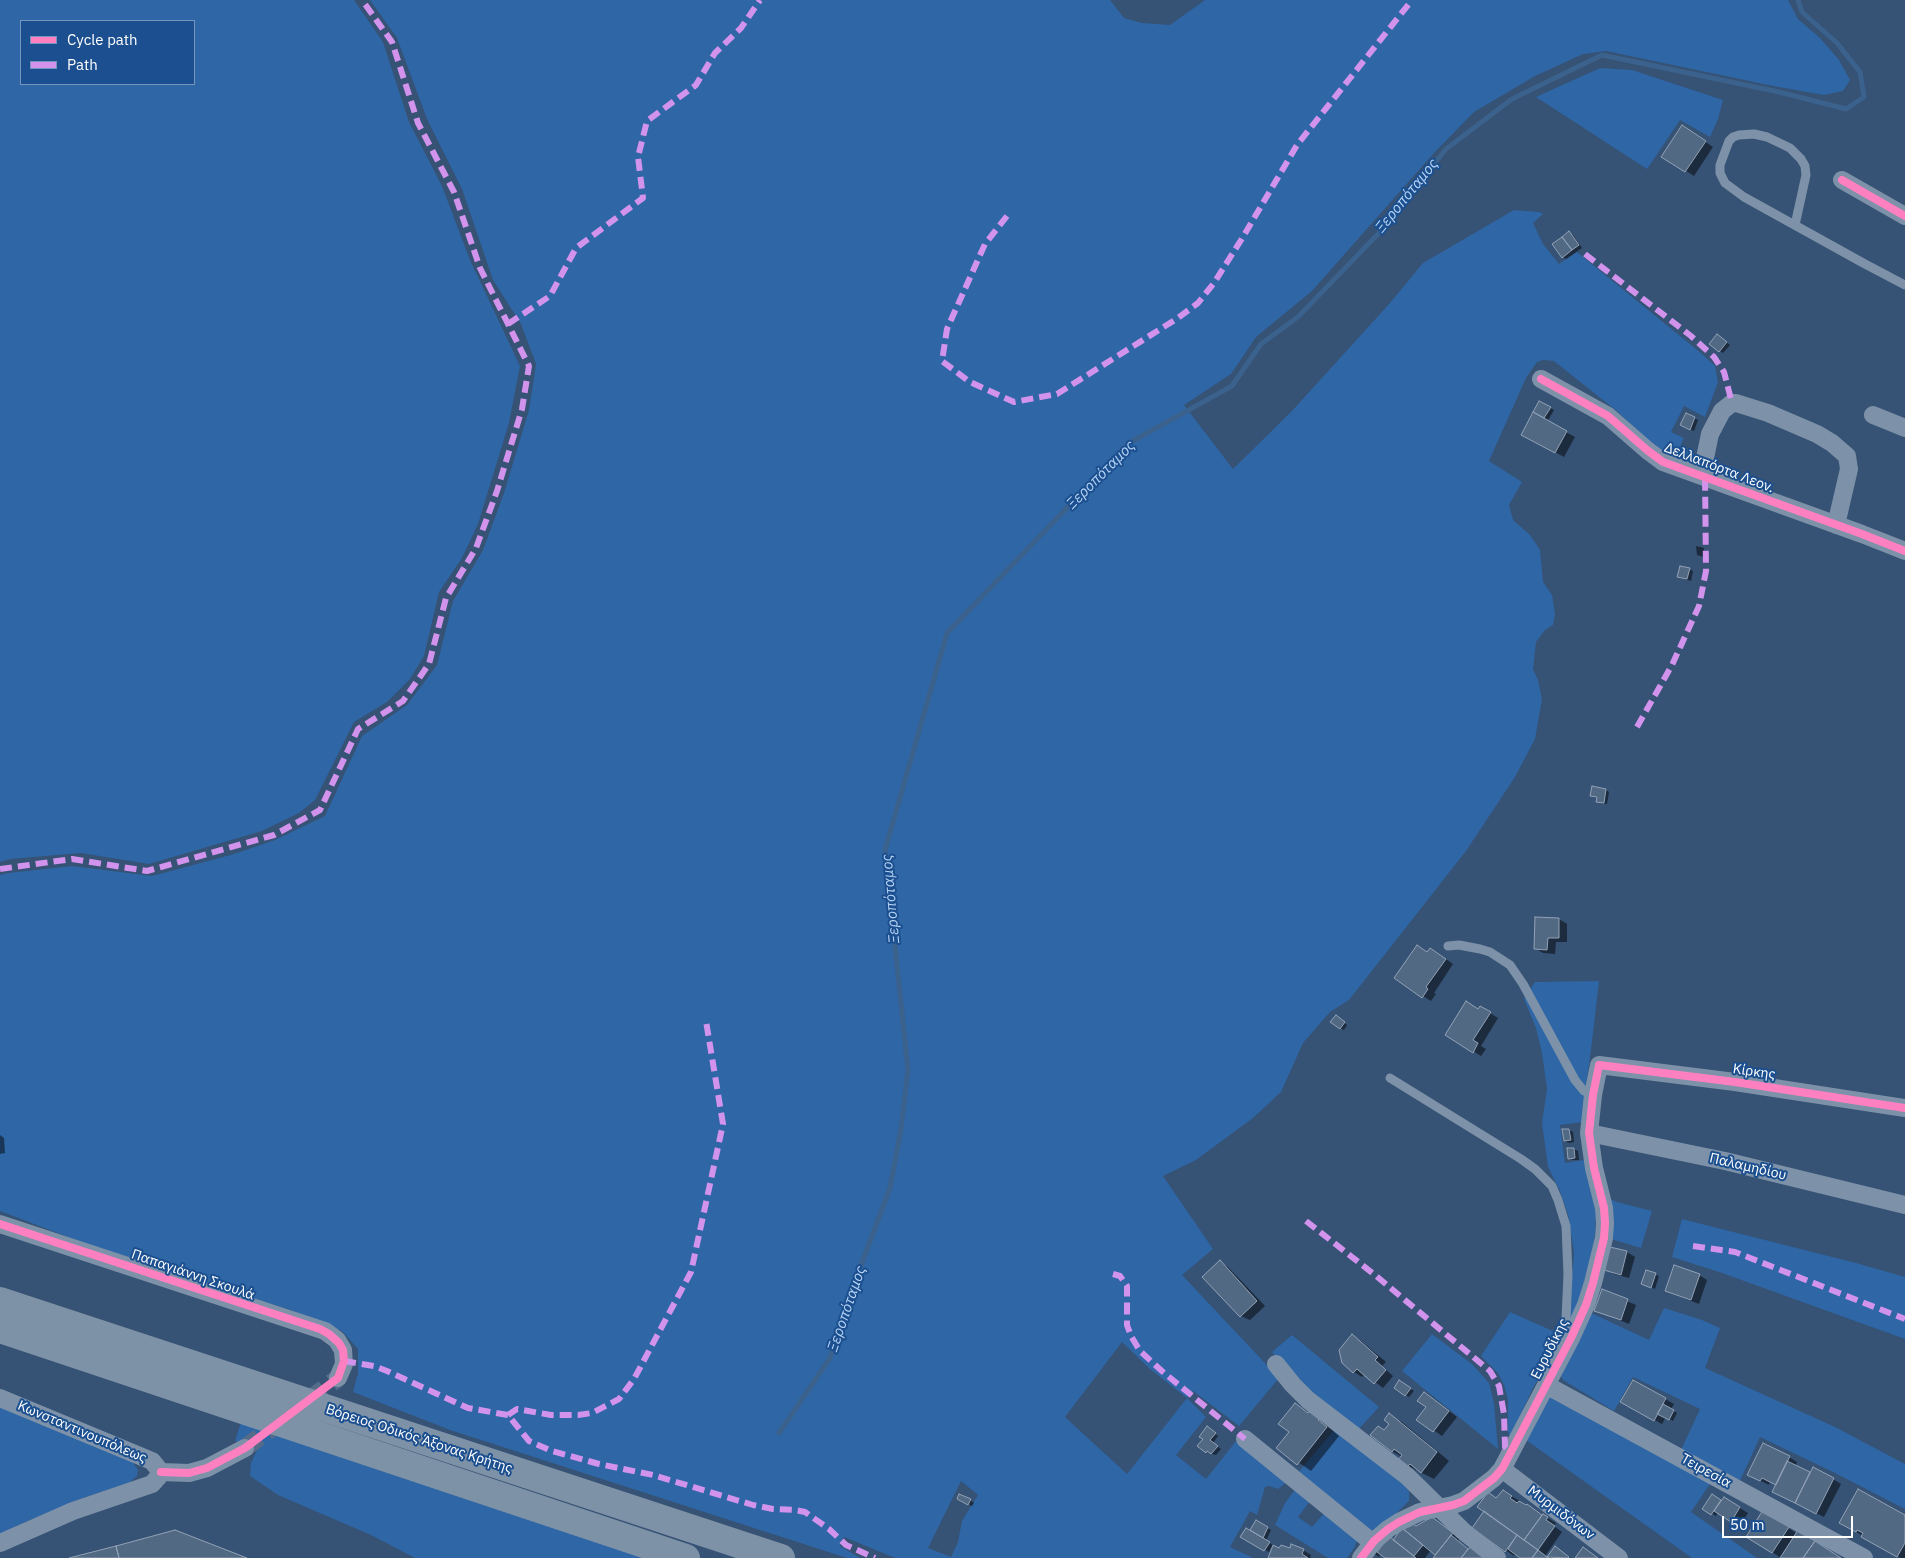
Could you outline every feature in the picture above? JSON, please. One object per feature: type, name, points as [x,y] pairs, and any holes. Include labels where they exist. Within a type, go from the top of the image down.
[{"type":"highway","name":"Βόρειος Οδικός Άξονας Κρήτης","points":[[0,1301],[781,1558]]},
{"type":"highway","name":"Βόρειος Οδικός Άξονας Κρήτης","points":[[0,1329],[686,1558]]},
{"type":"street","points":[[1842,180],[1905,216]]},
{"type":"street","name":"Δελλαπόρτα Λεον.","points":[[1541,379],[1608,416],[1663,462],[1905,551]]},
{"type":"street","points":[[1705,476],[1705,458],[1710,434],[1722,411],[1732,403],[1736,403],[1768,413],[1817,434],[1837,446],[1847,456],[1849,470],[1836,525]]},
{"type":"street","points":[[1873,415],[1905,428]]},
{"type":"street","name":"Ευρυδίκης","points":[[1361,1558],[1388,1529],[1420,1512],[1453,1505],[1474,1495],[1502,1468],[1574,1331],[1586,1305],[1601,1257],[1605,1223],[1604,1208],[1594,1168],[1589,1134],[1593,1095],[1599,1065]]},
{"type":"street","name":"Κίρκης","points":[[1599,1065],[1735,1082],[1905,1108]]},
{"type":"street","name":"Παλαμηδίου","points":[[1589,1134],[1725,1161],[1905,1205]]},
{"type":"street","name":"Παπαγιάννη Σκουλά","points":[[0,1224],[325,1331],[337,1340],[343,1350],[344,1364],[338,1378]]},
{"type":"street","points":[[1276,1364],[1308,1400],[1407,1476],[1463,1531],[1497,1558]]},
{"type":"street","name":"Τειρεσία","points":[[1546,1385],[1864,1558]]},
{"type":"street","name":"Κωνσταντινουπόλεως","points":[[0,1398],[152,1461],[161,1472]]},
{"type":"street","points":[[1244,1439],[1373,1543]]},
{"type":"street","points":[[0,1543],[73,1511],[152,1484],[161,1472],[189,1473],[207,1468],[245,1448]]},
{"type":"street","name":"Μυρμιδόνων","points":[[1502,1468],[1619,1558]]},
{"type":"lane","points":[[1795,225],[1806,175],[1802,159],[1790,148],[1767,137],[1754,134],[1733,137],[1729,141],[1720,165],[1720,173],[1725,183],[1744,197],[1795,225],[1905,285]]},
{"type":"lane","points":[[1448,946],[1460,945],[1490,952],[1510,965],[1523,984],[1575,1080],[1584,1091],[1593,1095]]},
{"type":"lane","points":[[1390,1078],[1521,1160],[1540,1173],[1552,1186],[1566,1226],[1568,1274],[1566,1319],[1568,1325],[1574,1331]]},
{"type":"shaded area","points":[[0,0],[354,0],[383,42],[409,122],[442,186],[470,260],[520,366],[509,423],[478,524],[462,558],[439,592],[424,656],[410,679],[387,702],[354,722],[315,800],[299,813],[262,831],[149,864],[81,853],[10,859],[0,862]]},
{"type":"shaded area","points":[[370,0],[1110,0],[1124,18],[1142,23],[1170,25],[1205,0],[1788,0],[1798,19],[1820,38],[1839,60],[1850,80],[1843,91],[1824,95],[1606,51],[1583,54],[1535,76],[1474,112],[1434,153],[1312,291],[1256,337],[1231,374],[1184,405],[1233,469],[1291,412],[1390,303],[1423,263],[1514,210],[1543,214],[1533,223],[1543,244],[1559,264],[1577,252],[1701,353],[1715,366],[1718,382],[1705,417],[1684,406],[1671,432],[1684,438],[1680,447],[1696,455],[1694,466],[1675,459],[1645,439],[1618,412],[1554,361],[1543,360],[1537,362],[1532,369],[1526,378],[1489,461],[1522,482],[1509,505],[1513,520],[1530,535],[1540,550],[1543,582],[1552,595],[1555,614],[1553,625],[1545,630],[1536,642],[1533,669],[1538,680],[1542,699],[1535,739],[1515,777],[1466,851],[1349,1000],[1330,1012],[1303,1043],[1281,1092],[1253,1118],[1196,1160],[1163,1176],[1213,1249],[1182,1275],[1279,1378],[1239,1426],[1193,1391],[1187,1398],[1206,1417],[1176,1455],[1206,1479],[1236,1441],[1288,1481],[1278,1489],[1269,1486],[1265,1487],[1257,1515],[1250,1511],[1230,1547],[1253,1558],[895,1558],[844,1537],[840,1546],[860,1558],[847,1558],[450,1430],[353,1392],[358,1373],[358,1349],[342,1331],[288,1309],[144,1266],[0,1211],[0,875],[72,866],[152,876],[234,854],[275,840],[325,816],[362,736],[407,705],[437,665],[453,601],[483,550],[504,493],[529,410],[536,364],[521,324],[493,280],[462,189],[427,119],[397,38]],"holes":[[[1122,1342],[1150,1369],[1187,1398],[1127,1474],[1065,1417]],[[961,1481],[978,1495],[962,1521],[958,1542],[951,1557],[928,1548]]]},
{"type":"shaded area","points":[[1600,68],[1632,70],[1723,100],[1718,119],[1710,137],[1680,120],[1647,169],[1536,97]]},
{"type":"shaded area","points":[[1599,981],[1584,1098],[1583,1122],[1560,1125],[1565,1163],[1584,1160],[1596,1213],[1595,1235],[1587,1278],[1581,1299],[1570,1320],[1574,1252],[1568,1214],[1559,1189],[1548,1167],[1542,1123],[1547,1089],[1542,1053],[1536,1028],[1524,999],[1535,982]]},
{"type":"shaded area","points":[[1608,1198],[1652,1211],[1641,1248],[1611,1239]]},
{"type":"shaded area","points":[[1682,1219],[1905,1277],[1905,1339],[1722,1273],[1672,1257]]},
{"type":"shaded area","points":[[1664,1308],[1720,1328],[1705,1368],[1835,1427],[1905,1464],[1905,1509],[1760,1437],[1740,1481],[1681,1450],[1700,1409],[1633,1377],[1614,1411],[1563,1380],[1561,1376],[1589,1312],[1649,1340]]},
{"type":"shaded area","points":[[1510,1312],[1562,1335],[1510,1436],[1508,1432],[1508,1400],[1504,1385],[1498,1373],[1481,1356]]},
{"type":"shaded area","points":[[1432,1334],[1472,1364],[1489,1383],[1494,1403],[1498,1449],[1402,1371]]},
{"type":"shaded area","points":[[1292,1335],[1379,1407],[1356,1432],[1300,1383],[1272,1352]]},
{"type":"shaded area","points":[[1553,1396],[1712,1481],[1691,1512],[1757,1558],[1692,1558],[1526,1440],[1546,1398]]},
{"type":"shaded area","points":[[0,1405],[132,1461],[138,1470],[137,1476],[129,1483],[86,1497],[25,1522],[0,1535]]},
{"type":"shaded area","points":[[241,1422],[364,1465],[645,1558],[415,1558],[371,1535],[278,1495],[250,1476],[251,1463],[258,1448],[235,1441]]},
{"type":"shaded area","points":[[1335,1429],[1403,1484],[1409,1491],[1409,1501],[1382,1527],[1373,1531],[1365,1531],[1296,1475]]},
{"type":"shaded area","points":[[1296,1488],[1311,1500],[1298,1517],[1312,1527],[1326,1511],[1355,1535],[1357,1541],[1347,1558],[1328,1558],[1275,1525],[1285,1503]]},
{"type":"building","points":[[1682,125],[1706,141],[1685,172],[1661,157]]},
{"type":"building","points":[[1569,231],[1579,245],[1572,250],[1562,237]]},
{"type":"building","points":[[1562,237],[1572,250],[1562,258],[1552,244]]},
{"type":"building","points":[[1717,334],[1727,342],[1719,352],[1709,344]]},
{"type":"building","points":[[1539,401],[1551,407],[1544,418],[1533,412]]},
{"type":"building","points":[[1533,412],[1567,431],[1555,453],[1521,435]]},
{"type":"building","points":[[1686,413],[1695,417],[1690,430],[1680,425]]},
{"type":"building","points":[[1680,566],[1690,568],[1687,579],[1677,577]]},
{"type":"building","points":[[1592,786],[1606,789],[1604,803],[1596,802],[1597,797],[1590,796]]},
{"type":"building","points":[[1535,917],[1559,918],[1559,938],[1548,938],[1547,950],[1534,949]]},
{"type":"building","points":[[1417,945],[1427,952],[1430,948],[1446,959],[1426,987],[1428,989],[1422,998],[1394,978]]},
{"type":"building","points":[[1466,1001],[1478,1009],[1480,1006],[1491,1012],[1473,1040],[1478,1043],[1473,1053],[1445,1035]]},
{"type":"building","points":[[1336,1015],[1345,1022],[1340,1029],[1330,1022]]},
{"type":"building","points":[[1562,1129],[1569,1129],[1571,1140],[1564,1141]]},
{"type":"building","points":[[1567,1148],[1574,1148],[1575,1158],[1568,1159]]},
{"type":"building","points":[[1610,1247],[1627,1251],[1621,1275],[1604,1270]]},
{"type":"building","points":[[1220,1260],[1257,1301],[1240,1317],[1202,1277]]},
{"type":"building","points":[[1674,1265],[1700,1274],[1691,1300],[1665,1291]]},
{"type":"building","points":[[1646,1270],[1656,1273],[1651,1288],[1641,1284]]},
{"type":"building","points":[[1602,1289],[1628,1299],[1621,1320],[1594,1311]]},
{"type":"building","points":[[1352,1334],[1378,1357],[1375,1360],[1386,1370],[1374,1384],[1357,1369],[1353,1373],[1342,1363],[1339,1350]]},
{"type":"building","points":[[1399,1380],[1411,1388],[1405,1396],[1394,1388]]},
{"type":"building","points":[[1633,1380],[1666,1398],[1654,1421],[1620,1402]]},
{"type":"building","points":[[1424,1392],[1449,1411],[1433,1432],[1416,1420],[1426,1407],[1417,1401]]},
{"type":"building","points":[[1295,1403],[1308,1413],[1310,1410],[1327,1427],[1297,1465],[1276,1448],[1289,1432],[1278,1424]]},
{"type":"building","points":[[1663,1404],[1674,1410],[1669,1420],[1657,1414]]},
{"type":"building","points":[[1389,1413],[1437,1452],[1421,1473],[1410,1464],[1407,1467],[1398,1460],[1402,1455],[1394,1449],[1392,1452],[1370,1435],[1378,1426],[1384,1430],[1389,1424],[1384,1420]]},
{"type":"building","points":[[1207,1426],[1216,1433],[1210,1440],[1218,1446],[1211,1454],[1207,1451],[1206,1453],[1197,1446],[1203,1439],[1199,1437]]},
{"type":"building","points":[[1763,1443],[1790,1456],[1776,1485],[1762,1478],[1760,1481],[1747,1475]]},
{"type":"building","points":[[1787,1461],[1810,1472],[1795,1503],[1772,1492]]},
{"type":"building","points":[[1813,1467],[1834,1478],[1816,1514],[1795,1503]]},
{"type":"building","points":[[1858,1489],[1905,1515],[1905,1543],[1897,1557],[1861,1537],[1863,1533],[1857,1530],[1856,1532],[1839,1523]]},
{"type":"building","points":[[1503,1490],[1512,1496],[1510,1498],[1517,1503],[1519,1501],[1527,1504],[1542,1515],[1524,1540],[1477,1507],[1488,1492],[1496,1498]]},
{"type":"building","points":[[959,1494],[971,1499],[968,1505],[957,1499]]},
{"type":"building","points":[[1712,1494],[1721,1500],[1711,1515],[1702,1509]]},
{"type":"building","points":[[1724,1497],[1740,1507],[1731,1522],[1714,1511]]},
{"type":"building","points":[[1763,1510],[1789,1527],[1772,1553],[1746,1537]]},
{"type":"building","points":[[1484,1511],[1517,1535],[1505,1552],[1472,1528]]},
{"type":"building","points":[[1543,1514],[1548,1517],[1546,1520],[1555,1526],[1538,1550],[1524,1540]]},
{"type":"building","points":[[1432,1517],[1453,1533],[1435,1555],[1402,1528],[1409,1520],[1416,1526]]},
{"type":"building","points":[[1256,1520],[1268,1527],[1263,1538],[1250,1530]]},
{"type":"building","points":[[1246,1528],[1270,1542],[1264,1551],[1240,1537]]},
{"type":"building","points":[[1402,1528],[1423,1545],[1414,1556],[1393,1540]]},
{"type":"building","points":[[175,1530],[247,1558],[119,1558],[116,1546]]},
{"type":"building","points":[[1798,1530],[1815,1541],[1803,1558],[1780,1558]]},
{"type":"building","points":[[1451,1535],[1468,1549],[1461,1558],[1433,1558]]},
{"type":"building","points":[[1517,1535],[1538,1550],[1532,1558],[1520,1558],[1508,1549]]},
{"type":"building","points":[[1389,1536],[1416,1558],[1385,1558],[1377,1552]]},
{"type":"building","points":[[1815,1541],[1841,1558],[1803,1558]]},
{"type":"building","points":[[1291,1544],[1304,1549],[1302,1554],[1308,1558],[1268,1558],[1273,1545],[1279,1548],[1281,1545],[1290,1548]]},
{"type":"building","points":[[116,1546],[119,1558],[69,1558]]},
{"type":"building","points":[[1555,1546],[1569,1557],[1547,1557]]},
{"type":"building","points":[[1470,1547],[1484,1558],[1461,1558]]},
{"type":"building","points":[[1583,1547],[1598,1558],[1575,1558]]},
{"type":"building","points":[[1538,1550],[1547,1557],[1549,1558],[1532,1558]]},
{"type":"waterway","name":"Ξεροπόταμος","points":[[779,1433],[830,1358],[860,1268],[890,1188],[901,1129],[908,1070],[885,850],[947,633],[1129,443],[1232,386],[1261,344],[1298,317],[1378,234],[1446,149],[1512,99],[1602,55],[1779,92],[1846,109],[1864,97],[1860,72],[1837,43],[1802,12],[1798,0]]},
{"type":"tunnel","points":[[245,1448],[338,1378]]},
{"type":"marked path","points":[[0,869],[72,859],[147,871],[274,835],[320,810],[358,729],[403,701],[429,664],[446,598],[476,548],[497,491],[522,409],[529,366],[480,268],[454,192],[418,123],[392,42],[362,0]]},
{"type":"marked path","points":[[508,324],[550,296],[576,248],[643,198],[638,157],[647,121],[696,85],[715,53],[741,28],[760,0]]},
{"type":"marked path","points":[[1007,216],[985,244],[947,329],[942,361],[970,382],[1014,402],[1057,394],[1178,318],[1198,303],[1214,283],[1243,237],[1297,145],[1412,0]]},
{"type":"marked path","points":[[1585,254],[1691,336],[1714,357],[1724,372],[1732,403]]},
{"type":"marked path","points":[[1637,727],[1672,665],[1699,606],[1706,571],[1705,476]]},
{"type":"marked path","points":[[508,1415],[517,1409],[551,1415],[592,1413],[619,1399],[634,1379],[691,1272],[723,1124],[706,1021]]},
{"type":"marked path","points":[[1306,1221],[1375,1275],[1490,1371],[1499,1386],[1504,1414],[1505,1447],[1511,1452]]},
{"type":"marked path","points":[[1693,1246],[1735,1252],[1905,1319]]},
{"type":"marked path","points":[[1113,1274],[1120,1276],[1127,1286],[1127,1325],[1140,1351],[1245,1439]]},
{"type":"marked path","points":[[344,1361],[374,1366],[468,1408],[508,1415],[529,1441],[552,1451],[599,1464],[653,1475],[753,1505],[805,1512],[829,1529],[846,1545],[875,1558]]},
{"type":"cycle path","points":[[1842,180],[1905,216]]},
{"type":"cycle path","points":[[1541,379],[1608,416],[1663,462],[1905,551]]},
{"type":"cycle path","points":[[1361,1558],[1374,1541],[1399,1522],[1420,1512],[1464,1501],[1494,1478],[1502,1469],[1571,1338],[1586,1305],[1604,1238],[1604,1208],[1594,1168],[1589,1133],[1593,1095],[1599,1065],[1735,1082],[1905,1108]]},
{"type":"cycle path","points":[[0,1224],[320,1329],[339,1343],[343,1350],[344,1361],[338,1378],[245,1448],[207,1468],[189,1473],[161,1472]]}]
